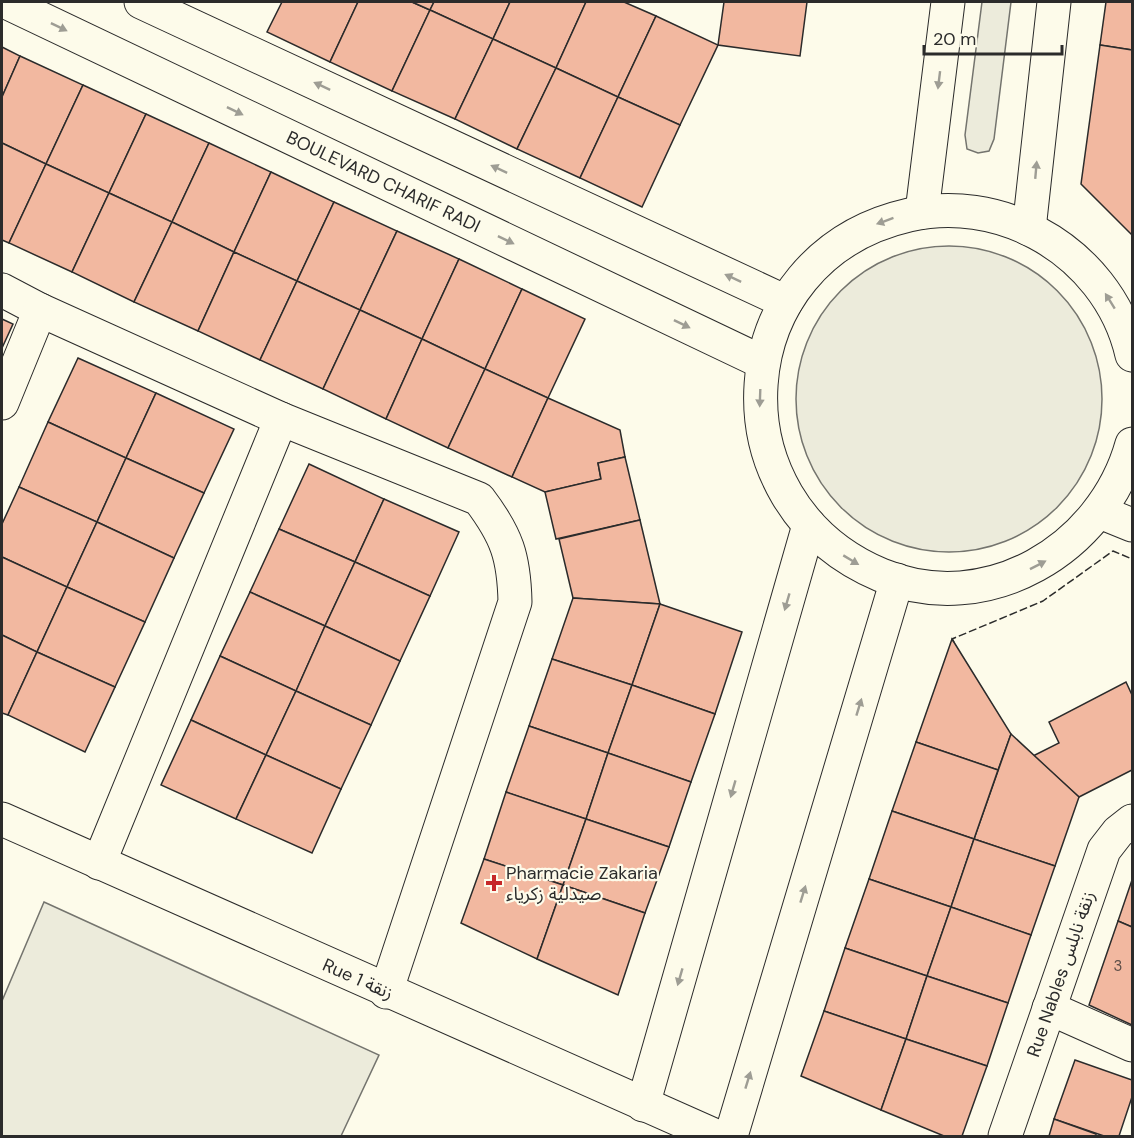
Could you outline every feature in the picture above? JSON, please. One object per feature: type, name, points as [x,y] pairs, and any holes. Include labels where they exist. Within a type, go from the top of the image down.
[{"type":"street","name":"BOULEVARD CHARIF RADI","points":[[6,2],[762,362]]},
{"type":"street","points":[[141,2],[786,302]]},
{"type":"street","points":[[922,212],[948,2]]},
{"type":"street","points":[[1029,229],[1054,2]]},
{"type":"street","points":[[1132,354],[1121,320],[1098,284],[1080,262],[1054,242],[1029,229],[985,214],[954,210],[922,212],[881,222],[844,242],[812,268],[786,302],[773,328],[762,362],[760,417],[766,447],[782,489],[809,525],[849,559],[897,580],[953,587],[1009,577],[1060,552],[1082,533],[1100,512],[1119,480],[1132,444]]},
{"type":"street","points":[[2,290],[40,310],[281,419],[479,499],[495,520],[514,568],[515,602],[386,992]]},
{"type":"street","points":[[2,403],[40,310]]},
{"type":"street","points":[[99,863],[281,419]]},
{"type":"street","points":[[1100,512],[1132,525]]},
{"type":"street","points":[[643,1106],[809,525]]},
{"type":"street","points":[[731,1137],[897,580]]},
{"type":"street","name":"Rue 1 زنقة","points":[[2,819],[386,992],[716,1137]]},
{"type":"street","name":"Rue Nables زنقة نابلس","points":[[1005,1137],[1104,850],[1118,832],[1132,821]]},
{"type":"street","points":[[1049,1008],[1132,1045]]},
{"type":"shaded area","points":[[982,2],[1011,2],[994,139],[989,151],[978,153],[967,149],[965,135]]},
{"type":"shaded area","points":[[949,246],[979,249],[1008,258],[1034,272],[1057,291],[1076,314],[1090,340],[1099,369],[1102,399],[1099,429],[1090,458],[1076,484],[1057,507],[1034,526],[1008,540],[979,549],[949,552],[919,549],[890,540],[864,526],[841,507],[822,484],[808,458],[799,429],[796,399],[799,369],[808,340],[822,314],[841,291],[864,272],[890,258],[919,249]]},
{"type":"shaded area","points":[[44,902],[379,1055],[341,1136],[2,1136],[2,1001]]},
{"type":"building","points":[[282,2],[358,2],[330,62],[267,32]]},
{"type":"building","points":[[358,2],[412,2],[430,10],[392,91],[330,62]]},
{"type":"building","points":[[412,2],[434,2],[430,10]]},
{"type":"building","points":[[434,2],[510,2],[493,39],[430,10]]},
{"type":"building","points":[[510,2],[586,2],[556,68],[493,39]]},
{"type":"building","points":[[586,2],[624,2],[656,16],[618,97],[556,68]]},
{"type":"building","points":[[724,2],[807,2],[800,56],[718,45]]},
{"type":"building","points":[[1106,2],[1132,2],[1132,50],[1100,45]]},
{"type":"building","points":[[430,10],[493,39],[455,119],[392,91]]},
{"type":"building","points":[[656,16],[718,45],[680,125],[618,97]]},
{"type":"building","points":[[493,39],[556,68],[517,149],[455,119]]},
{"type":"building","points":[[1100,45],[1132,50],[1132,235],[1081,184]]},
{"type":"building","points":[[2,47],[20,56],[2,97]]},
{"type":"building","points":[[20,56],[83,85],[46,164],[2,143],[2,97]]},
{"type":"building","points":[[556,68],[618,97],[580,178],[517,149]]},
{"type":"building","points":[[83,85],[146,114],[109,193],[46,164]]},
{"type":"building","points":[[618,97],[680,125],[642,207],[580,178]]},
{"type":"building","points":[[146,114],[209,143],[172,222],[109,193]]},
{"type":"building","points":[[2,143],[46,164],[9,243],[2,240]]},
{"type":"building","points":[[209,143],[271,172],[234,252],[172,222]]},
{"type":"building","points":[[46,164],[109,193],[72,272],[9,243]]},
{"type":"building","points":[[271,172],[334,202],[297,281],[234,252]]},
{"type":"building","points":[[109,193],[172,222],[134,302],[72,272]]},
{"type":"building","points":[[334,202],[397,231],[360,310],[297,281]]},
{"type":"building","points":[[172,222],[234,252],[198,331],[134,302]]},
{"type":"building","points":[[397,231],[459,259],[422,339],[360,310]]},
{"type":"building","points":[[234,252],[297,281],[260,360],[198,331]]},
{"type":"building","points":[[459,259],[522,289],[485,369],[422,339]]},
{"type":"building","points":[[297,281],[360,310],[323,389],[260,360]]},
{"type":"building","points":[[522,289],[585,319],[548,398],[485,369]]},
{"type":"building","points":[[360,310],[422,339],[386,419],[323,389]]},
{"type":"building","points":[[2,319],[13,324],[2,348]]},
{"type":"building","points":[[422,339],[485,369],[448,448],[386,419]]},
{"type":"building","points":[[78,358],[156,393],[126,458],[48,422]]},
{"type":"building","points":[[485,369],[548,398],[512,477],[448,448]]},
{"type":"building","points":[[156,393],[234,429],[204,493],[126,458]]},
{"type":"building","points":[[548,398],[620,430],[625,457],[598,463],[601,479],[545,492],[512,477]]},
{"type":"building","points":[[48,422],[126,458],[97,522],[19,487]]},
{"type":"building","points":[[625,457],[640,520],[556,539],[545,492],[601,479],[598,463]]},
{"type":"building","points":[[126,458],[204,493],[174,558],[97,522]]},
{"type":"building","points":[[309,464],[384,499],[355,562],[279,529]]},
{"type":"building","points":[[19,487],[97,522],[67,587],[2,557],[2,524]]},
{"type":"building","points":[[384,499],[459,532],[430,596],[355,562]]},
{"type":"building","points":[[640,520],[660,604],[573,598],[559,539]]},
{"type":"building","points":[[97,522],[174,558],[145,622],[67,587]]},
{"type":"building","points":[[279,529],[355,562],[325,626],[250,592]]},
{"type":"building","points":[[2,557],[67,587],[37,652],[2,635]]},
{"type":"building","points":[[355,562],[430,596],[400,661],[325,626]]},
{"type":"building","points":[[67,587],[145,622],[115,687],[37,652]]},
{"type":"building","points":[[250,592],[325,626],[296,691],[220,656]]},
{"type":"building","points":[[573,598],[660,604],[632,685],[552,659]]},
{"type":"building","points":[[660,604],[742,632],[715,714],[632,685]]},
{"type":"building","points":[[325,626],[400,661],[371,725],[296,691]]},
{"type":"building","points":[[2,635],[37,652],[8,715],[2,713]]},
{"type":"building","points":[[952,639],[1011,734],[998,770],[916,742]]},
{"type":"building","points":[[37,652],[115,687],[85,752],[8,715]]},
{"type":"building","points":[[220,656],[296,691],[266,755],[191,720]]},
{"type":"building","points":[[552,659],[632,685],[608,753],[529,726]]},
{"type":"building","points":[[1126,682],[1132,695],[1132,770],[1079,797],[1033,756],[1059,743],[1049,722]]},
{"type":"building","points":[[632,685],[715,714],[691,782],[608,753]]},
{"type":"building","points":[[296,691],[371,725],[341,789],[266,755]]},
{"type":"building","points":[[191,720],[266,755],[236,819],[161,785]]},
{"type":"building","points":[[529,726],[608,753],[586,819],[506,792]]},
{"type":"building","points":[[1011,734],[1079,797],[1055,866],[974,839]]},
{"type":"building","points":[[916,742],[998,770],[974,839],[892,811]]},
{"type":"building","points":[[608,753],[691,782],[669,847],[586,819]]},
{"type":"building","points":[[266,755],[341,789],[312,853],[236,819]]},
{"type":"building","points":[[506,792],[586,819],[563,885],[484,859]]},
{"type":"building","points":[[892,811],[974,839],[951,907],[869,879]]},
{"type":"building","points":[[586,819],[669,847],[645,913],[563,885]]},
{"type":"building","points":[[974,839],[1055,866],[1031,935],[951,907]]},
{"type":"building","points":[[484,859],[563,885],[537,959],[461,923]]},
{"type":"building","points":[[869,879],[951,907],[927,976],[845,948]]},
{"type":"building","points":[[1132,880],[1132,927],[1118,921]]},
{"type":"building","points":[[563,885],[645,913],[618,995],[537,959]]},
{"type":"building","points":[[951,907],[1031,935],[1008,1003],[927,976]]},
{"type":"building","points":[[1118,921],[1132,927],[1132,1025],[1089,1005]]},
{"type":"building","points":[[845,948],[927,976],[906,1039],[824,1011]]},
{"type":"building","points":[[927,976],[1008,1003],[987,1066],[906,1039]]},
{"type":"building","points":[[824,1011],[906,1039],[881,1110],[801,1076]]},
{"type":"building","points":[[906,1039],[987,1066],[962,1136],[944,1136],[881,1110]]},
{"type":"building","points":[[1075,1060],[1132,1080],[1132,1097],[1119,1136],[1104,1136],[1054,1119]]},
{"type":"building","points":[[1054,1119],[1096,1134],[1096,1136],[1049,1136]]},
{"type":"fence","points":[[954,642],[952,639],[1043,601],[1113,551],[1132,559]]},
{"type":"place","name":"Pharmacie Zakaria صيدلية زكرياء","points":[[494,883]]}]
